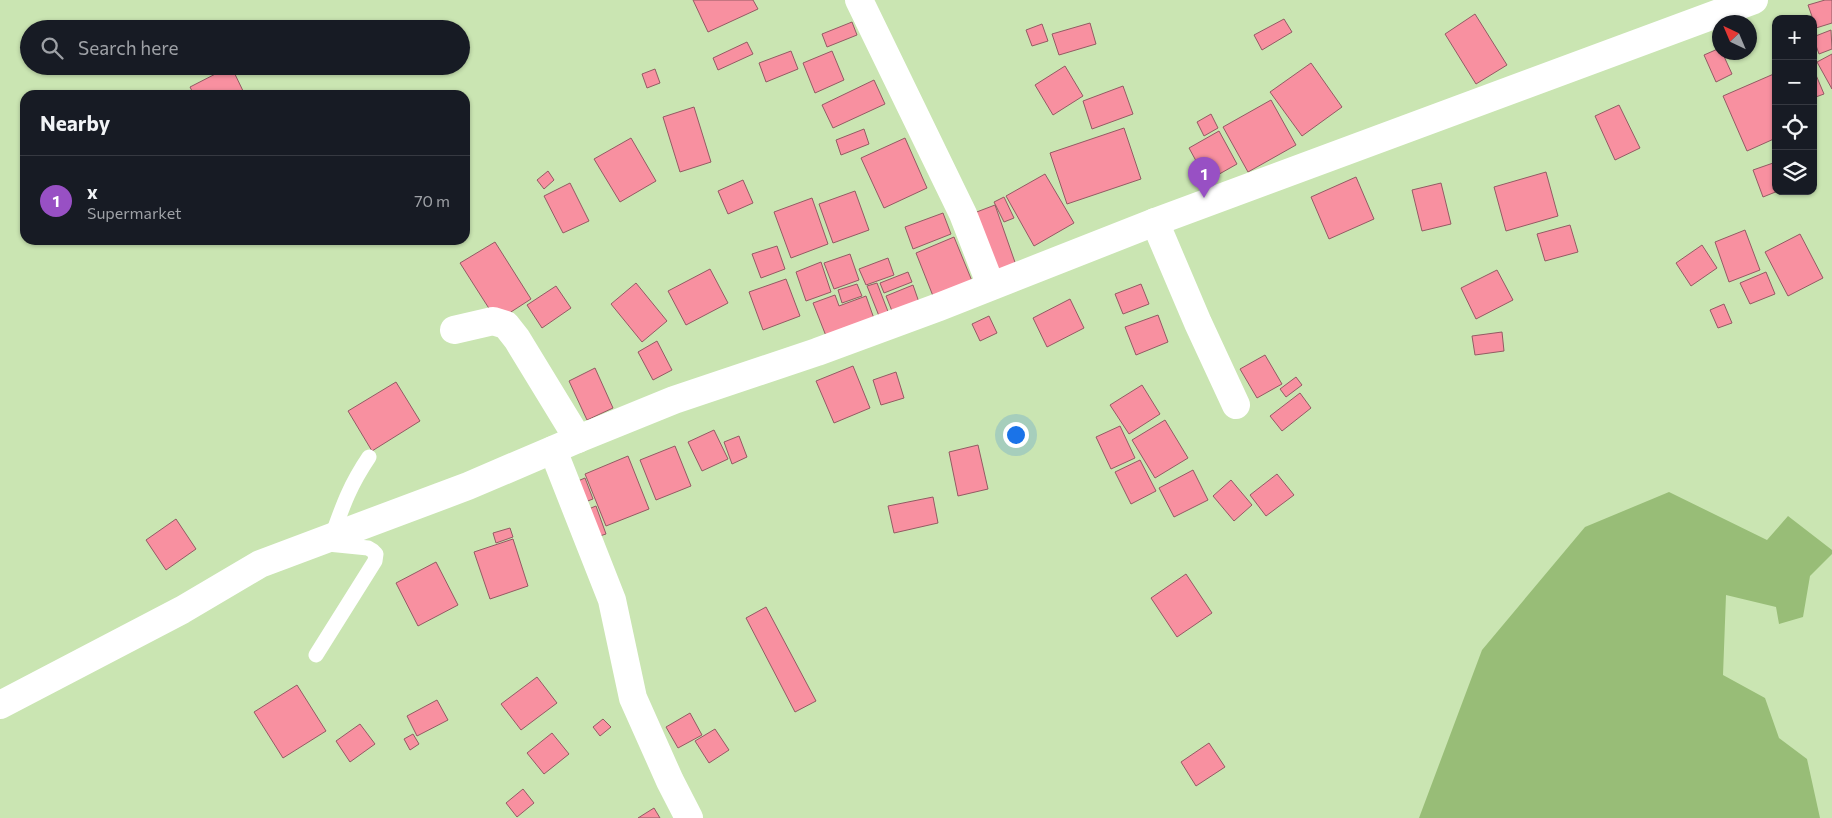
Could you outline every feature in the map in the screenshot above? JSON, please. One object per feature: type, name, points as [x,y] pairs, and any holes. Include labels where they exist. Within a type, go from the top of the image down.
[{"type":"street","points":[[859,0],[963,214],[991,286]]},
{"type":"street","points":[[0,705],[182,610],[260,564],[468,486],[674,400],[816,352],[1155,222],[1749,1]]},
{"type":"street","points":[[1155,222],[1198,323],[1236,405]]},
{"type":"street","points":[[454,330],[493,320],[506,325],[517,339],[578,439]]},
{"type":"street","points":[[553,450],[612,600],[633,698],[670,781],[689,818]]},
{"type":"lane","points":[[316,655],[375,561],[376,554],[373,550],[323,540],[343,504],[354,478],[369,457]]},
{"type":"green space","points":[[1669,492],[1767,540],[1788,516],[1832,550],[1832,554],[1810,576],[1803,617],[1779,624],[1776,607],[1726,595],[1723,675],[1765,698],[1779,738],[1807,759],[1820,818],[1419,818],[1482,650],[1585,527]]},
{"type":"building","points":[[693,0],[753,0],[758,9],[708,32]]},
{"type":"building","points":[[1832,0],[1832,23],[1817,28],[1817,15],[1811,15],[1808,5]]},
{"type":"building","points":[[1475,14],[1507,65],[1476,84],[1445,34]]},
{"type":"building","points":[[1284,19],[1292,32],[1262,50],[1254,35]]},
{"type":"building","points":[[852,22],[857,35],[827,47],[822,34]]},
{"type":"building","points":[[1090,23],[1096,44],[1059,55],[1052,34]]},
{"type":"building","points":[[1042,24],[1048,41],[1032,46],[1026,30]]},
{"type":"building","points":[[1831,30],[1832,49],[1819,54],[1817,35]]},
{"type":"building","points":[[747,42],[753,54],[718,70],[713,58]]},
{"type":"building","points":[[791,51],[798,69],[766,82],[759,63]]},
{"type":"building","points":[[832,51],[844,80],[815,93],[803,63]]},
{"type":"building","points":[[1712,52],[1712,60],[1726,60],[1732,74],[1716,82],[1704,55]]},
{"type":"building","points":[[1832,54],[1832,89],[1817,62]]},
{"type":"building","points":[[1311,63],[1342,107],[1302,136],[1270,92]]},
{"type":"building","points":[[1065,66],[1083,96],[1053,115],[1035,85]]},
{"type":"building","points":[[655,69],[660,83],[647,88],[642,74]]},
{"type":"building","points":[[213,75],[235,75],[243,90],[192,90],[190,87]]},
{"type":"building","points":[[1772,75],[1772,140],[1747,151],[1723,96]]},
{"type":"building","points":[[1817,77],[1824,94],[1817,97]]},
{"type":"building","points":[[874,80],[885,104],[833,128],[822,105]]},
{"type":"building","points":[[1123,86],[1133,114],[1092,129],[1083,101]]},
{"type":"building","points":[[1271,100],[1296,145],[1248,172],[1223,127]]},
{"type":"building","points":[[1619,105],[1640,148],[1615,160],[1595,116]]},
{"type":"building","points":[[694,107],[711,162],[680,172],[663,117]]},
{"type":"building","points":[[1211,114],[1218,128],[1204,136],[1197,122]]},
{"type":"building","points":[[1124,128],[1141,179],[1067,204],[1050,153]]},
{"type":"building","points":[[864,129],[869,144],[841,155],[836,140]]},
{"type":"building","points":[[1219,131],[1237,164],[1207,181],[1189,148]]},
{"type":"building","points":[[631,138],[656,181],[620,202],[594,159]]},
{"type":"building","points":[[905,138],[927,188],[884,208],[861,158]]},
{"type":"building","points":[[1772,163],[1772,193],[1763,197],[1753,170]]},
{"type":"building","points":[[548,171],[554,180],[544,189],[537,180]]},
{"type":"building","points":[[1546,172],[1558,216],[1506,231],[1494,187]]},
{"type":"building","points":[[1045,174],[1074,223],[1034,246],[1006,196]]},
{"type":"building","points":[[1356,177],[1374,219],[1329,239],[1311,197]]},
{"type":"building","points":[[743,180],[753,203],[728,214],[718,191]]},
{"type":"building","points":[[570,183],[589,221],[563,233],[544,196]]},
{"type":"building","points":[[1441,183],[1451,224],[1422,231],[1412,190]]},
{"type":"building","points":[[855,191],[869,230],[833,243],[819,204]]},
{"type":"building","points":[[1004,197],[1014,218],[1004,222],[994,202]]},
{"type":"building","points":[[812,198],[828,244],[791,258],[774,212]]},
{"type":"building","points":[[995,205],[1017,268],[997,275],[974,213]]},
{"type":"building","points":[[943,213],[951,234],[913,249],[905,227]]},
{"type":"building","points":[[1570,225],[1578,252],[1545,261],[1537,234]]},
{"type":"building","points":[[1745,230],[1760,270],[1729,282],[1715,242]]},
{"type":"building","points":[[1800,234],[1823,278],[1788,296],[1765,252]]},
{"type":"building","points":[[954,237],[972,281],[933,296],[916,253]]},
{"type":"building","points":[[495,242],[531,299],[497,321],[460,263]]},
{"type":"building","points":[[1702,245],[1717,268],[1691,286],[1676,263]]},
{"type":"building","points":[[777,246],[785,269],[761,278],[752,254]]},
{"type":"building","points":[[850,254],[859,280],[834,289],[824,263]]},
{"type":"building","points":[[888,258],[894,275],[866,285],[859,269]]},
{"type":"building","points":[[821,262],[831,292],[806,301],[796,272]]},
{"type":"building","points":[[710,269],[728,303],[686,325],[668,291]]},
{"type":"building","points":[[1497,270],[1513,300],[1476,319],[1461,288]]},
{"type":"building","points":[[908,272],[912,282],[884,293],[880,283]]},
{"type":"building","points":[[1766,272],[1775,294],[1750,304],[1740,283]]},
{"type":"building","points":[[786,279],[800,316],[763,330],[749,292]]},
{"type":"building","points":[[636,283],[667,321],[642,342],[611,304]]},
{"type":"building","points":[[877,283],[892,322],[883,326],[867,286]]},
{"type":"building","points":[[857,284],[862,296],[842,303],[838,290]]},
{"type":"building","points":[[1141,284],[1149,304],[1123,314],[1115,294]]},
{"type":"building","points":[[913,285],[922,311],[896,321],[886,296]]},
{"type":"building","points":[[556,286],[571,308],[542,328],[527,305]]},
{"type":"building","points":[[835,295],[839,306],[866,296],[877,327],[830,346],[813,303]]},
{"type":"building","points":[[1070,299],[1084,328],[1047,347],[1033,318]]},
{"type":"building","points":[[1724,304],[1732,323],[1718,328],[1710,310]]},
{"type":"building","points":[[1158,315],[1168,342],[1136,355],[1125,327]]},
{"type":"building","points":[[989,316],[997,333],[980,341],[972,324]]},
{"type":"building","points":[[1502,332],[1504,351],[1475,355],[1472,336]]},
{"type":"building","points":[[657,341],[672,370],[653,380],[638,352]]},
{"type":"building","points":[[1265,355],[1282,384],[1257,398],[1240,369]]},
{"type":"building","points":[[853,366],[870,408],[834,423],[816,381]]},
{"type":"building","points":[[595,368],[613,408],[587,420],[569,381]]},
{"type":"building","points":[[896,372],[904,398],[881,405],[873,380]]},
{"type":"building","points":[[1296,377],[1302,385],[1286,397],[1280,389]]},
{"type":"building","points":[[396,382],[420,421],[372,451],[348,411]]},
{"type":"building","points":[[1142,385],[1160,414],[1129,434],[1110,405]]},
{"type":"building","points":[[1300,393],[1311,408],[1282,431],[1270,416]]},
{"type":"building","points":[[1165,420],[1188,458],[1155,478],[1132,440]]},
{"type":"building","points":[[1120,426],[1135,458],[1111,469],[1096,437]]},
{"type":"building","points":[[714,430],[728,459],[702,471],[688,442]]},
{"type":"building","points":[[739,436],[747,457],[732,464],[724,442]]},
{"type":"building","points":[[978,445],[988,489],[958,496],[949,452]]},
{"type":"building","points":[[675,446],[691,486],[656,500],[640,460]]},
{"type":"building","points":[[628,456],[649,509],[606,526],[585,474]]},
{"type":"building","points":[[1140,460],[1156,491],[1131,504],[1115,472]]},
{"type":"building","points":[[1193,470],[1208,500],[1174,517],[1159,488]]},
{"type":"building","points":[[1277,474],[1294,495],[1266,516],[1250,495]]},
{"type":"building","points":[[585,478],[593,499],[577,505],[568,485]]},
{"type":"building","points":[[1231,480],[1252,505],[1234,521],[1213,496]]},
{"type":"building","points":[[933,497],[938,523],[894,533],[888,506]]},
{"type":"building","points":[[596,506],[606,534],[590,539],[581,512]]},
{"type":"building","points":[[176,519],[196,549],[166,570],[146,540]]},
{"type":"building","points":[[510,528],[513,537],[496,543],[493,533]]},
{"type":"building","points":[[513,539],[528,586],[490,599],[474,552]]},
{"type":"building","points":[[436,562],[458,605],[418,626],[396,583]]},
{"type":"building","points":[[1186,574],[1212,613],[1177,637],[1151,598]]},
{"type":"building","points":[[766,607],[816,701],[795,712],[746,618]]},
{"type":"building","points":[[537,677],[557,703],[521,730],[501,704]]},
{"type":"building","points":[[297,685],[326,731],[283,758],[254,712]]},
{"type":"building","points":[[437,700],[448,720],[417,736],[407,716]]},
{"type":"building","points":[[690,713],[702,735],[678,748],[666,727]]},
{"type":"building","points":[[603,719],[611,727],[600,736],[593,727]]},
{"type":"building","points":[[360,724],[375,744],[350,762],[336,741]]},
{"type":"building","points":[[715,729],[729,750],[709,763],[695,741]]},
{"type":"building","points":[[552,733],[569,754],[544,774],[527,753]]},
{"type":"building","points":[[413,734],[419,744],[410,750],[404,739]]},
{"type":"building","points":[[1209,743],[1225,767],[1196,786],[1181,762]]},
{"type":"building","points":[[523,789],[534,803],[517,817],[506,803]]},
{"type":"building","points":[[654,808],[660,818],[638,818]]},
{"type":"place","name":"x","points":[[1204,198]]}]
